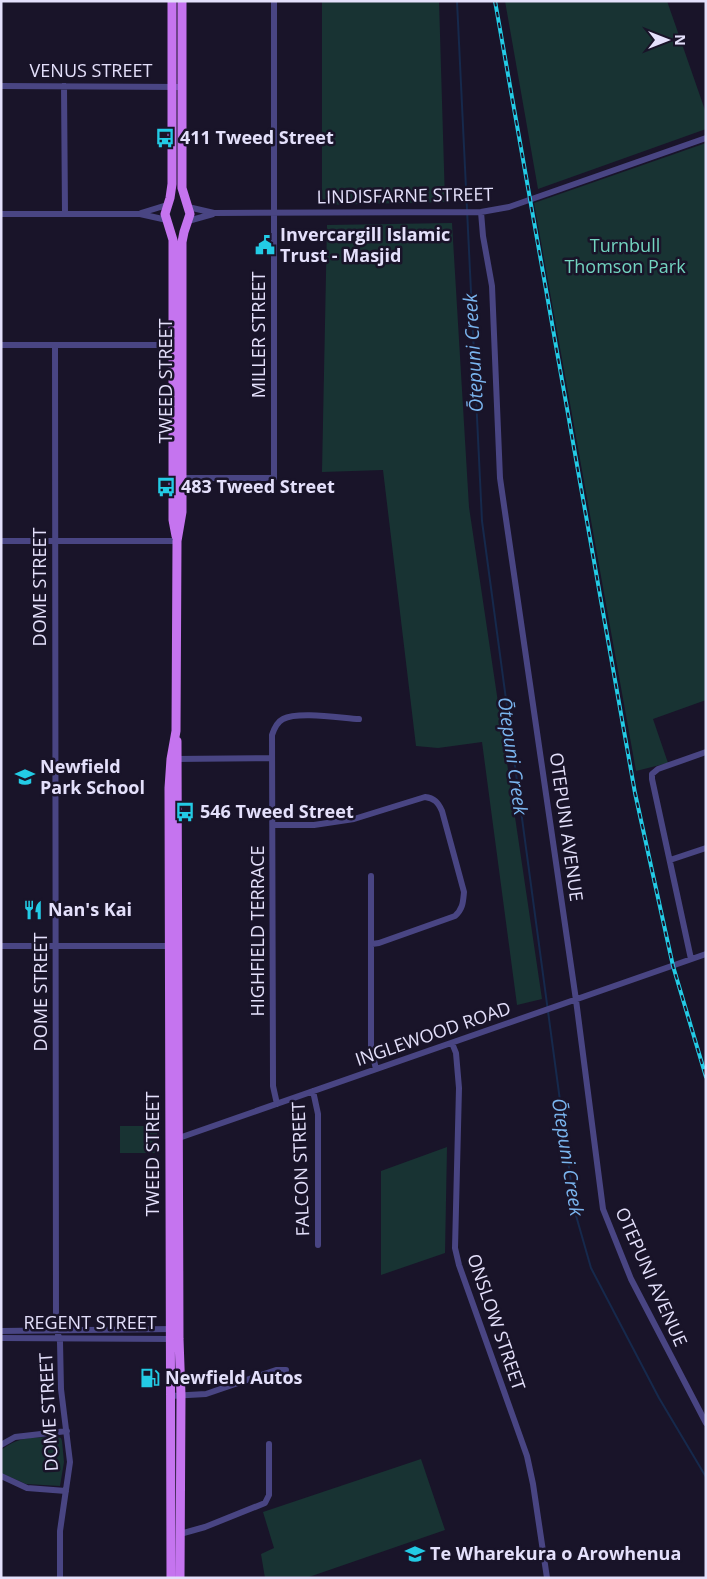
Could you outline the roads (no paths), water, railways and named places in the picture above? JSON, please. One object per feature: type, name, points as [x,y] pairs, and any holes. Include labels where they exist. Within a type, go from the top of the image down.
[{"type":"main road","points":[[172,1],[177,87],[182,188],[190,214],[188,221],[179,226],[172,225],[167,221],[165,214],[172,184],[177,87],[182,1]]},
{"type":"main road","points":[[168,205],[178,200],[188,206]]},
{"type":"main road","name":"TWEED STREET","points":[[167,221],[173,240],[177,345],[178,478],[173,520],[177,541],[176,731],[169,788],[174,946],[175,1334],[170,1396],[171,1578]]},
{"type":"main road","name":"TWEED STREET","points":[[177,345],[182,242],[188,221]]},
{"type":"main road","name":"TWEED STREET","points":[[175,1334],[181,1395],[180,1578]]},
{"type":"street","name":"MILLER STREET","points":[[178,478],[274,478],[274,1]]},
{"type":"street","name":"VENUS STREET","points":[[1,86],[177,87]]},
{"type":"street","points":[[64,86],[64,214]]},
{"type":"street","name":"LINDISFARNE STREET","points":[[188,206],[214,213],[481,212],[509,206],[706,138]]},
{"type":"street","points":[[137,214],[168,205]]},
{"type":"street","name":"OTEPUNI AVENUE","points":[[481,212],[482,229],[492,286],[500,478],[576,1000],[603,1209],[631,1279],[706,1423]]},
{"type":"street","name":"LINDISFARNE STREET","points":[[188,221],[214,213]]},
{"type":"street","points":[[1,214],[137,214],[167,221]]},
{"type":"street","points":[[1,345],[177,345]]},
{"type":"street","name":"DOME STREET","points":[[55,345],[58,1334],[61,1389],[70,1462],[60,1531],[60,1578]]},
{"type":"street","points":[[1,541],[177,541]]},
{"type":"street","name":"HIGHFIELD TERRACE","points":[[277,1104],[273,1086],[272,735],[275,728],[284,719],[299,716],[359,719]]},
{"type":"street","points":[[691,959],[652,774],[658,769],[706,752]]},
{"type":"street","points":[[174,759],[272,758]]},
{"type":"street","points":[[273,825],[314,825],[354,819],[425,797],[434,799],[437,802],[442,811],[464,892],[460,911],[455,916],[380,943],[372,944]]},
{"type":"street","points":[[670,860],[706,848]]},
{"type":"street","points":[[371,876],[371,1048],[376,1070]]},
{"type":"street","points":[[1,946],[174,946]]},
{"type":"street","name":"INGLEWOOD ROAD","points":[[174,1140],[706,954]]},
{"type":"street","name":"ONSLOW STREET","points":[[452,1043],[456,1052],[459,1088],[455,1248],[462,1274],[526,1456],[533,1484],[547,1578]]},
{"type":"street","name":"FALCON STREET","points":[[313,1091],[318,1114],[318,1245]]},
{"type":"street","name":"REGENT STREET","points":[[1,1331],[58,1334],[175,1334]]},
{"type":"street","name":"REGENT STREET","points":[[1,1338],[58,1334]]},
{"type":"street","points":[[170,1396],[206,1394],[276,1370],[286,1370]]},
{"type":"street","points":[[1,1445],[15,1437],[67,1431]]},
{"type":"street","points":[[180,1534],[205,1527],[265,1503],[269,1495],[269,1444]]},
{"type":"street","points":[[1,1476],[27,1488],[66,1491]]},
{"type":"waterway","name":"Ōtepuni Creek","points":[[457,1],[482,521],[575,1212],[591,1268],[659,1398],[706,1477]]},
{"type":"railway","points":[[495,1],[635,793],[673,966],[706,1077]]},
{"type":"place","name":"411 Tweed Street","points":[[165,138]]},
{"type":"place","name":"Invercargill Islamic Trust - Masjid","points":[[265,245]]},
{"type":"place","name":"483 Tweed Street","points":[[166,487]]},
{"type":"place","name":"Newfield Park School","points":[[25,777]]},
{"type":"place","name":"546 Tweed Street","points":[[185,812]]},
{"type":"place","name":"Nan's Kai","points":[[33,910]]},
{"type":"place","name":"Newfield Autos","points":[[150,1378]]},
{"type":"place","name":"Te Wharekura o Arowhenua","points":[[415,1554]]},
{"type":"park label","name":"Turnbull Thomson Park","points":[[625,256]]}]
